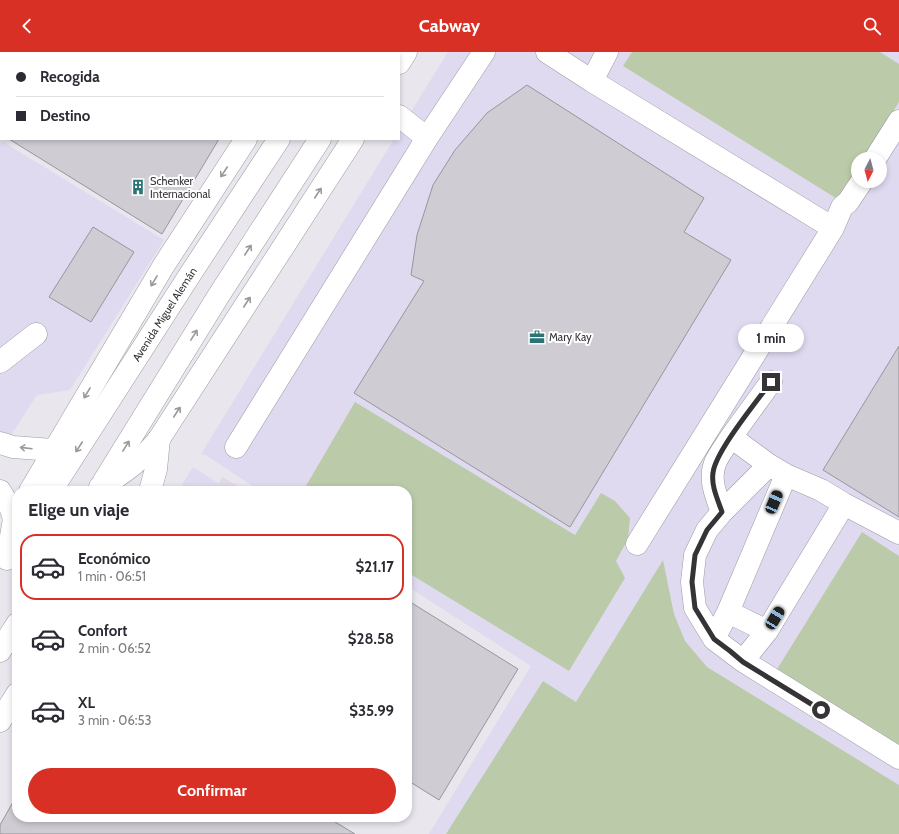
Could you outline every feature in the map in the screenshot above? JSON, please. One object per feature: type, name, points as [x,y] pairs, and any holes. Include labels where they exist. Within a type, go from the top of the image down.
[{"type":"main road","points":[[400,61],[406,52]]},
{"type":"main road","points":[[236,447],[427,138],[484,52]]},
{"type":"main road","points":[[547,52],[833,228]]},
{"type":"main road","points":[[592,81],[607,52]]},
{"type":"main road","points":[[400,117],[427,138]]},
{"type":"main road","points":[[880,152],[899,122]]},
{"type":"main road","points":[[33,486],[164,264],[245,140]]},
{"type":"main road","name":"Avenida Miguel Alemán","points":[[54,486],[278,140]]},
{"type":"main road","points":[[101,486],[219,295],[319,140]]},
{"type":"main road","points":[[104,486],[125,472],[152,449],[352,140]]},
{"type":"main road","points":[[637,544],[833,228],[842,207],[848,202],[857,188]]},
{"type":"main road","points":[[0,362],[36,334]]},
{"type":"main road","points":[[722,512],[716,495],[713,474],[716,461],[731,437],[771,382]]},
{"type":"main road","points":[[731,437],[778,470],[821,490],[899,533]]},
{"type":"main road","points":[[151,486],[156,469],[159,439]]},
{"type":"main road","points":[[0,443],[13,447],[53,450]]},
{"type":"main road","points":[[778,470],[722,512],[707,530],[695,555],[692,582],[695,608],[714,639],[743,662],[899,758]]},
{"type":"main road","points":[[714,639],[728,612],[778,470]]},
{"type":"main road","points":[[0,492],[12,511]]},
{"type":"main road","points":[[743,662],[767,631],[844,504]]},
{"type":"main road","points":[[8,559],[12,534]]},
{"type":"main road","points":[[728,612],[767,631]]},
{"type":"main road","points":[[0,652],[12,632]]},
{"type":"main road","points":[[0,720],[12,702]]},
{"type":"shaded area","points":[[448,52],[899,52],[899,834],[429,834],[531,666],[412,589],[412,486],[252,486],[207,456],[201,454],[393,140],[400,140],[400,129]]},
{"type":"shaded area","points":[[0,140],[164,240],[70,390],[37,395],[0,452]]},
{"type":"shaded area","points":[[193,467],[223,486],[181,486]]},
{"type":"shaded area","points":[[222,477],[238,486],[218,486]]},
{"type":"green space","points":[[632,52],[880,52],[899,64],[899,102],[868,152],[851,152],[851,180],[839,200],[623,66]]},
{"type":"green space","points":[[355,402],[575,535],[601,493],[615,501],[630,518],[628,539],[616,561],[625,578],[569,671],[412,575],[412,486],[306,486]]},
{"type":"green space","points":[[862,532],[899,556],[899,748],[776,671]]},
{"type":"green space","points":[[663,560],[674,614],[685,641],[707,667],[899,785],[899,834],[446,834],[543,681],[576,702]]},
{"type":"building","name":"Mary Kay","points":[[527,85],[704,198],[684,232],[731,260],[570,527],[354,393],[424,281],[411,275],[417,235],[433,185],[455,150],[487,113]]},
{"type":"building","name":"Schenker Internacional","points":[[11,140],[218,140],[162,234]]},
{"type":"building","points":[[93,227],[134,252],[91,322],[49,297]]},
{"type":"building","points":[[899,346],[899,517],[823,470]]},
{"type":"building","points":[[412,603],[518,669],[439,800],[412,783]]},
{"type":"building","points":[[12,804],[12,822],[335,822],[355,834],[0,834],[0,825]]},
{"type":"place","name":"Schenker Internacional","points":[[138,187]]},
{"type":"place","name":"Mary Kay","points":[[537,337]]},
{"type":"route","points":[[771,382],[749,410],[716,461],[713,474],[716,495],[722,512],[707,530],[695,555],[692,582],[695,608],[714,639],[743,662],[821,710]]}]
